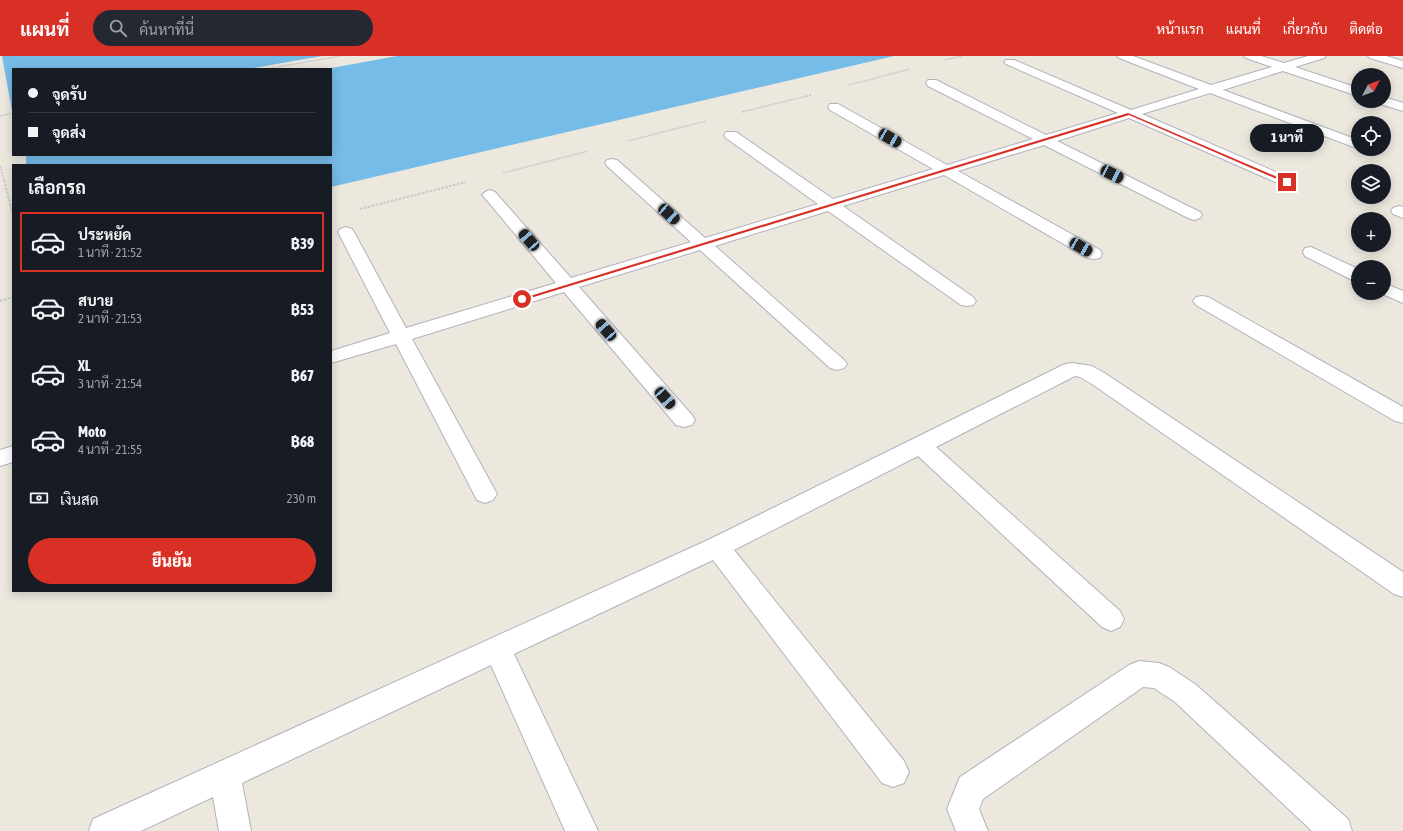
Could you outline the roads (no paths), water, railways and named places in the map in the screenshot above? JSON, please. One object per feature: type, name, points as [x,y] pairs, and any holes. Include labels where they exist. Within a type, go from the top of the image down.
[{"type":"street","points":[[1123,56],[1351,142]]},
{"type":"street","points":[[1250,56],[1351,90]]},
{"type":"street","points":[[332,357],[1320,56]]},
{"type":"street","points":[[1374,56],[1403,65]]},
{"type":"street","points":[[1010,62],[1287,182]]},
{"type":"street","points":[[932,83],[1194,215]]},
{"type":"street","points":[[1391,103],[1403,107]]},
{"type":"street","points":[[834,107],[1094,254]]},
{"type":"street","points":[[731,135],[967,302]]},
{"type":"street","points":[[612,164],[837,364]]},
{"type":"street","points":[[490,195],[684,420]]},
{"type":"street","points":[[346,232],[485,494]]},
{"type":"street","points":[[1311,252],[1351,272]]},
{"type":"street","points":[[1391,292],[1403,298]]},
{"type":"street","points":[[1202,301],[1403,416]]},
{"type":"street","points":[[105,831],[717,547],[1072,369],[1085,371],[1100,379],[1400,580]]},
{"type":"street","points":[[920,446],[1112,619]]},
{"type":"street","points":[[0,458],[12,454]]},
{"type":"street","points":[[717,547],[893,772]]},
{"type":"street","points":[[497,649],[582,831]]},
{"type":"street","points":[[972,831],[963,809],[971,788],[1139,674],[1159,676],[1185,693],[1336,831]]},
{"type":"street","points":[[225,775],[235,831]]},
{"type":"water","points":[[2,56],[322,56],[255,68],[12,68],[12,111]]},
{"type":"water","points":[[397,56],[894,56],[332,187],[332,164],[26,164],[26,156],[332,156],[331,68]]}]
